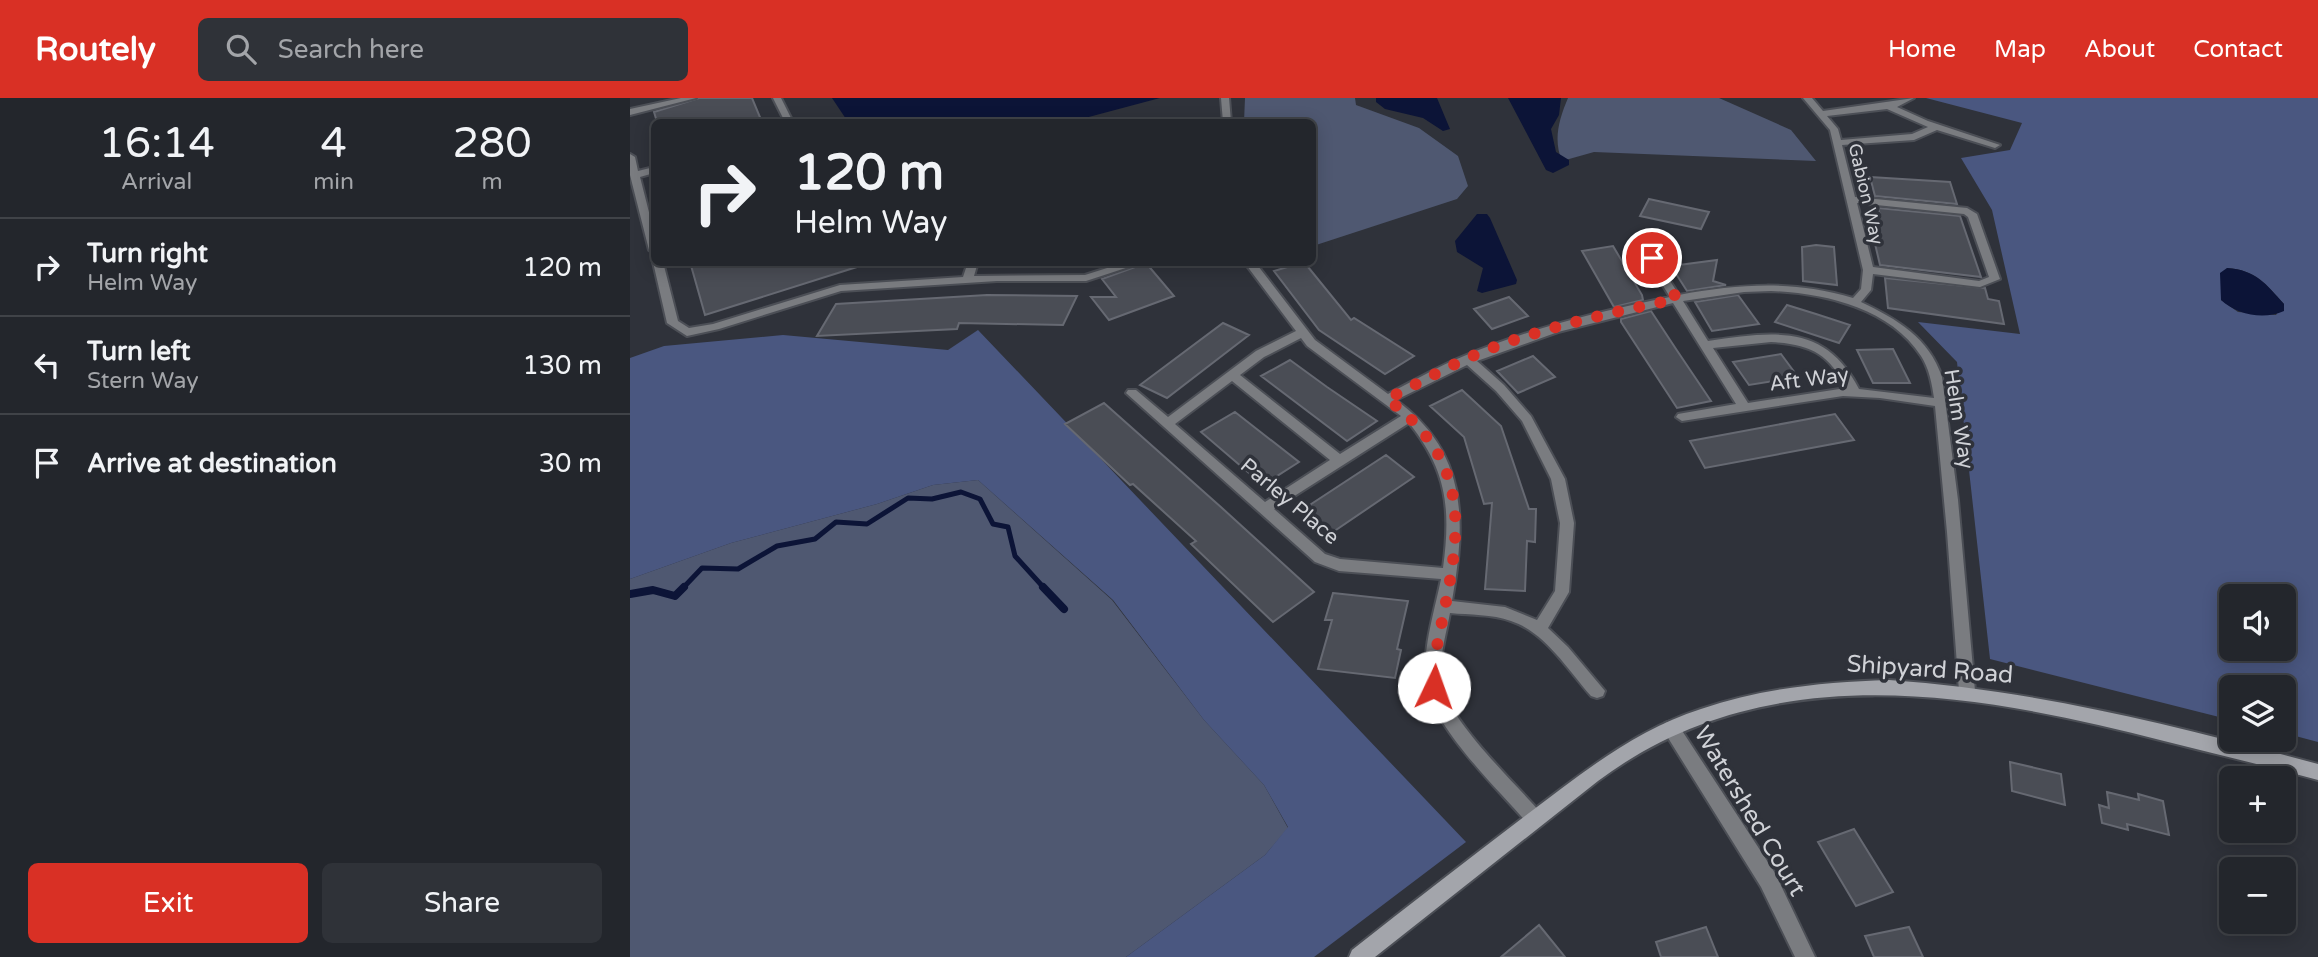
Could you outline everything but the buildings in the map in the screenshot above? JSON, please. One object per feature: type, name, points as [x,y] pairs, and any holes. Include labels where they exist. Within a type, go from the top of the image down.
[{"type":"street","points":[[630,112],[692,98]]},
{"type":"street","points":[[777,98],[788,119]]},
{"type":"street","points":[[1225,98],[1227,119]]},
{"type":"street","name":"Gabion Way","points":[[1807,98],[1834,129],[1868,270],[1870,280],[1866,290],[1855,302]]},
{"type":"street","points":[[1822,114],[1888,106],[1910,98]]},
{"type":"street","points":[[1888,106],[1935,127],[1995,145]]},
{"type":"street","points":[[1838,143],[1914,137],[1935,127]]},
{"type":"street","points":[[630,157],[651,237]]},
{"type":"street","points":[[635,175],[651,171]]},
{"type":"street","points":[[1851,200],[1967,211],[1973,216],[1995,278],[1980,284],[1868,270]]},
{"type":"street","points":[[1659,239],[1652,258],[1744,407]]},
{"type":"street","points":[[659,266],[673,323],[687,332],[715,327],[840,288],[967,279],[1086,278],[1126,266]]},
{"type":"street","points":[[967,279],[972,266]]},
{"type":"street","points":[[1252,266],[1301,333],[1410,416],[1434,445],[1452,481],[1456,514],[1450,574],[1433,668],[1434,687],[1440,703],[1535,819]]},
{"type":"street","name":"Helm Way","points":[[1387,399],[1467,359],[1574,321],[1677,299],[1768,285],[1813,290],[1855,302],[1887,319],[1915,342],[1928,358],[1935,373],[1948,465],[1967,691]]},
{"type":"street","points":[[1167,424],[1269,348],[1301,333]]},
{"type":"street","points":[[1705,345],[1767,336],[1791,339],[1834,356],[1842,365],[1854,392]]},
{"type":"street","points":[[1467,359],[1500,388],[1527,419],[1549,458],[1564,501],[1567,547],[1563,592],[1539,630]]},
{"type":"street","points":[[1232,375],[1339,461]]},
{"type":"street","name":"Aft Way","points":[[1682,417],[1854,392],[1940,403]]},
{"type":"street","name":"Parley Place","points":[[1132,393],[1312,552],[1329,562],[1450,574]]},
{"type":"street","points":[[1264,509],[1410,416]]},
{"type":"street","points":[[1444,606],[1506,614],[1523,619],[1539,630],[1597,691]]},
{"type":"street","name":"Shipyard Road","points":[[1359,957],[1605,766],[1671,728],[1750,701],[1803,690],[1883,685],[1967,691],[2063,708],[2318,772]]},
{"type":"street","name":"Watershed Court","points":[[1671,728],[1768,880],[1805,957]]},
{"type":"shaded area","points":[[832,98],[1160,98],[1081,119],[846,119]]},
{"type":"shaded area","points":[[1245,98],[1355,98],[1356,105],[1419,128],[1458,156],[1468,186],[1457,199],[1316,245],[1316,119],[1244,119]]},
{"type":"shaded area","points":[[1376,98],[1437,98],[1450,129],[1443,131],[1423,118],[1385,109],[1376,102]]},
{"type":"shaded area","points":[[1508,98],[1561,98],[1559,115],[1551,129],[1556,152],[1569,160],[1569,165],[1553,173],[1546,170]]},
{"type":"shaded area","points":[[1568,98],[1719,98],[1791,130],[1816,161],[1594,152],[1562,161],[1558,130]]},
{"type":"shaded area","points":[[1926,98],[2318,98],[2318,742],[2296,736],[2296,675],[2219,675],[2219,717],[1990,659],[1957,362],[1918,322],[2020,334],[1992,210],[1961,158],[2010,150],[2022,123]],"holes":[[[2227,268],[2237,269],[2266,284],[2284,304],[2276,315],[2238,312],[2221,300]]]},
{"type":"shaded area","points":[[1477,214],[1487,214],[1490,218],[1517,280],[1516,284],[1482,293],[1477,291],[1483,268],[1457,252],[1455,241]]},
{"type":"shaded area","points":[[2227,268],[2246,272],[2260,279],[2284,304],[2284,311],[2259,315],[2227,305],[2221,300],[2220,273]]},
{"type":"shaded area","points":[[978,330],[1466,842],[1314,957],[1126,957],[1265,855],[1288,827],[1264,785],[1204,720],[1113,600],[978,480],[933,485],[877,504],[731,543],[630,579],[630,358],[664,346],[783,335],[948,350]]},
{"type":"shaded area","points":[[978,480],[1112,600],[1204,720],[1264,785],[1288,828],[1265,855],[1126,957],[630,957],[630,579],[731,543],[877,504],[933,485]]},
{"type":"waterway","points":[[682,589],[702,568],[738,569],[777,546],[815,539],[836,522],[867,524],[908,498],[932,499],[961,492],[980,499],[993,524],[1008,527],[1015,556],[1045,589]]},
{"type":"waterway","points":[[1043,587],[1064,609]]},
{"type":"waterway","points":[[630,594],[653,590],[675,596],[682,589]]},
{"type":"route","points":[[1434,687],[1433,668],[1455,533],[1455,498],[1452,481],[1444,463],[1424,430],[1387,399],[1445,369],[1513,341],[1574,321],[1677,299],[1652,258]]}]
